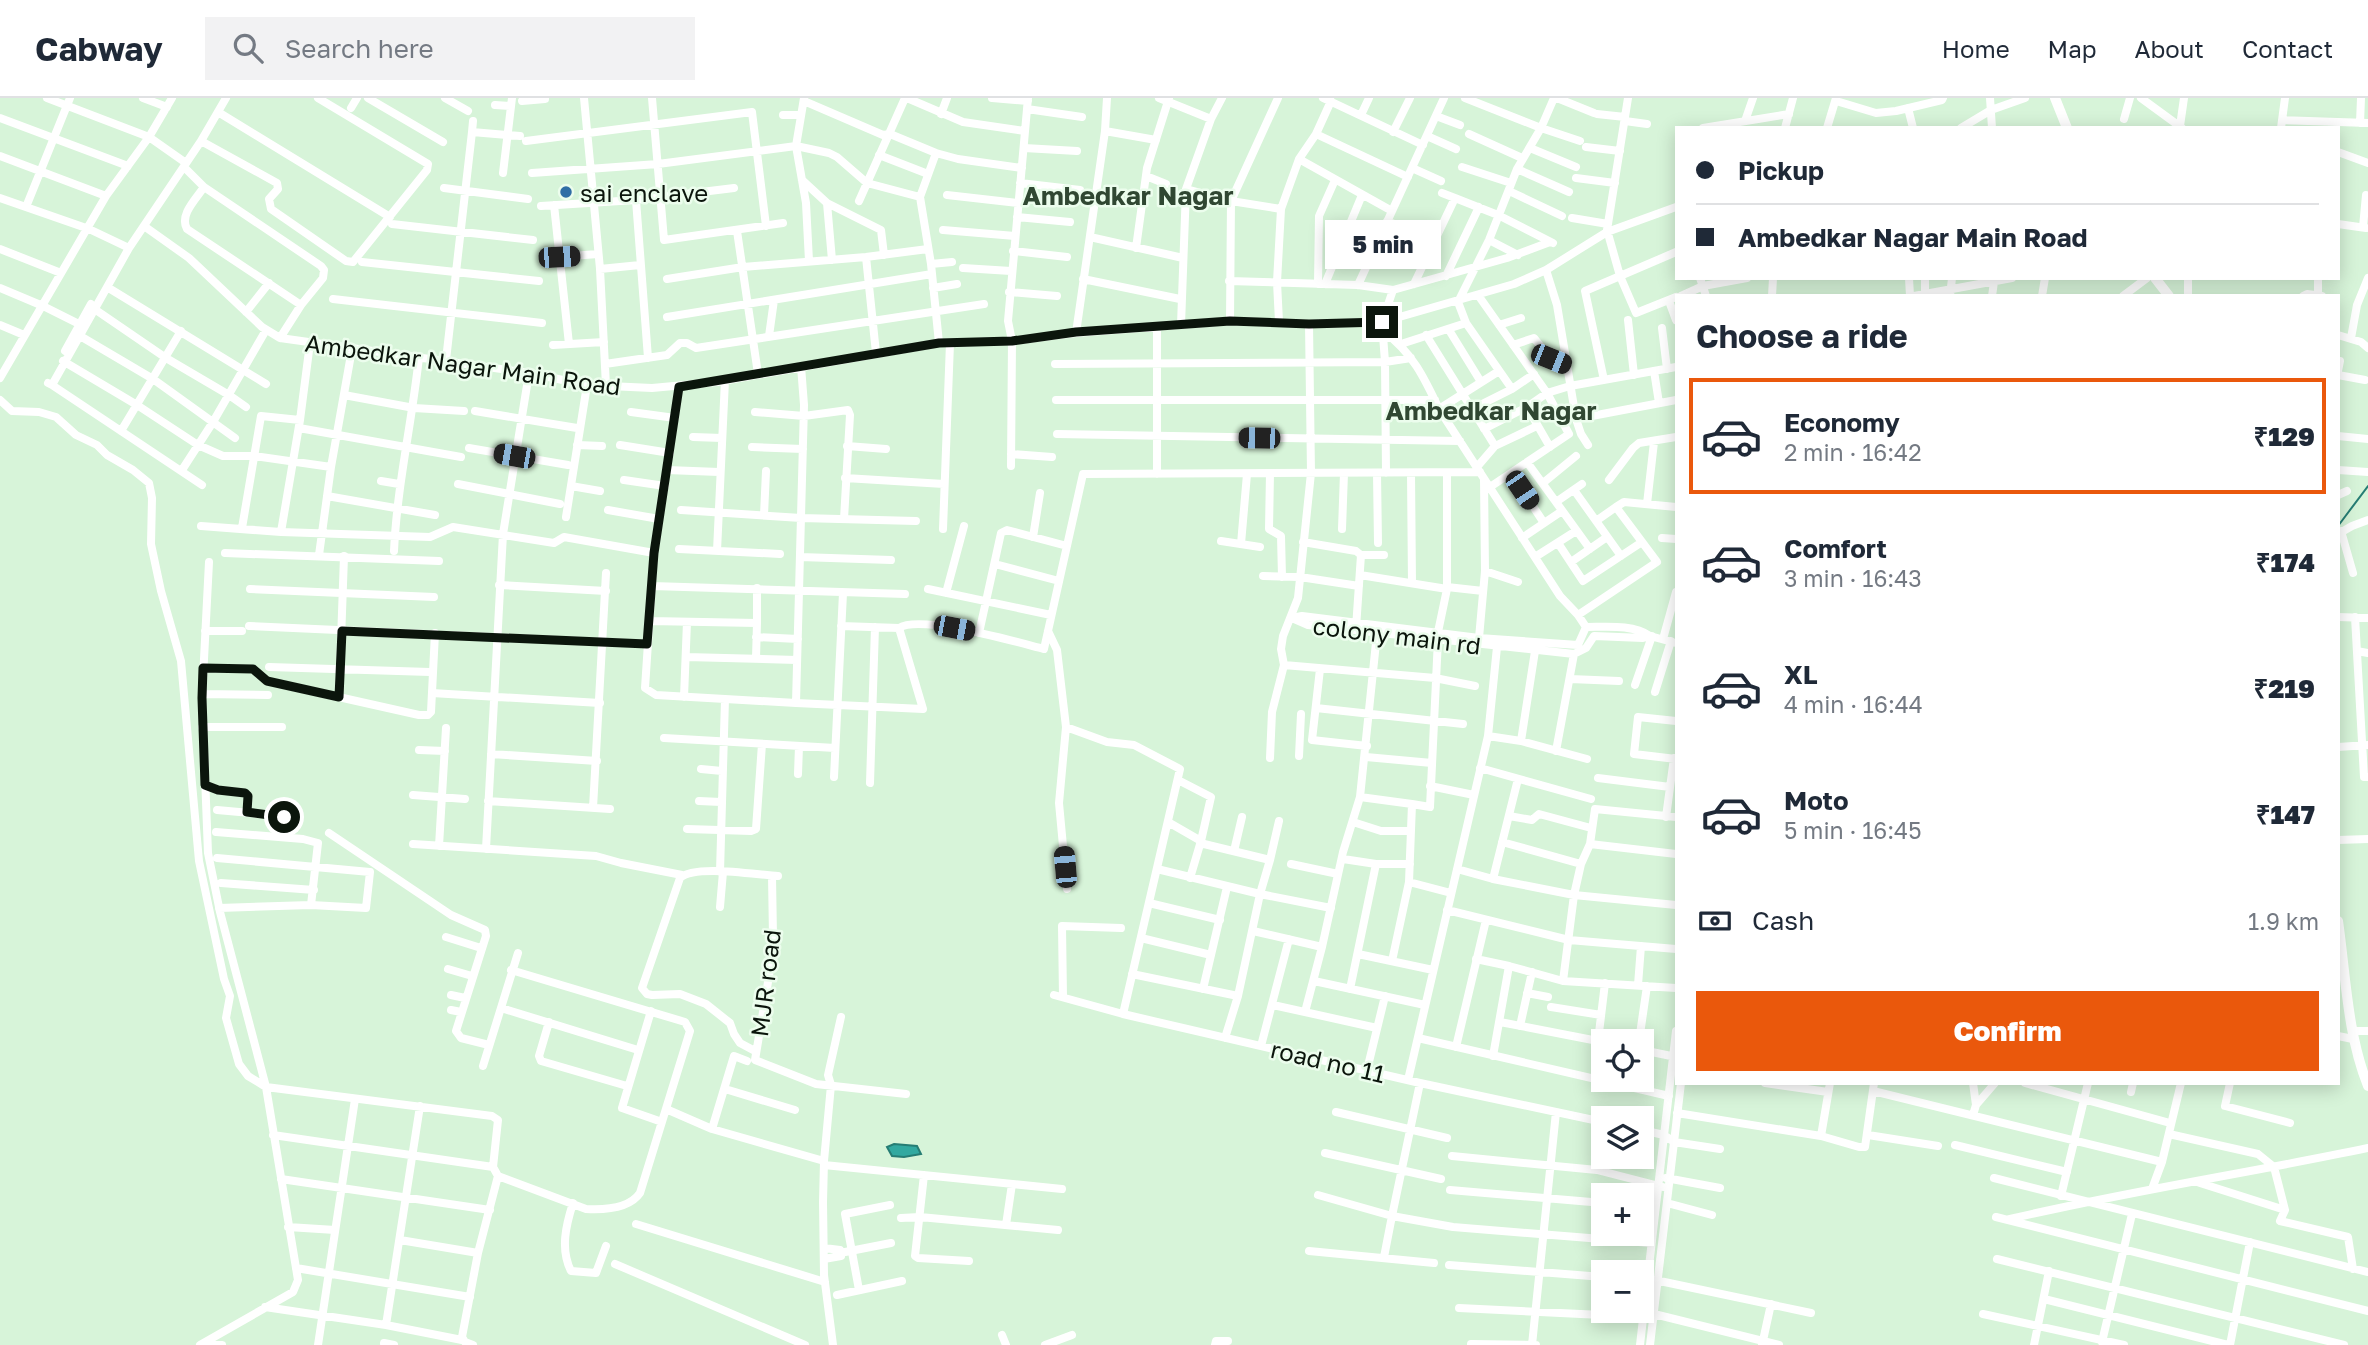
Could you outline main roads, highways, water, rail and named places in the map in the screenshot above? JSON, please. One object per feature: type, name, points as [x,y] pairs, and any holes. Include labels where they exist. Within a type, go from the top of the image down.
[{"type":"main road","points":[[2054,98],[2066,126]]},
{"type":"main road","points":[[2340,956],[2342,991],[2359,1064],[2368,1086]]},
{"type":"water","points":[[894,1144],[917,1146],[921,1154],[892,1156],[887,1147]]},
{"type":"waterway","points":[[2340,523],[2368,486]]},
{"type":"place","name":"sai enclave","points":[[566,192]]},
{"type":"district","name":"Ambedkar Nagar","points":[[1128,195]]},
{"type":"district","name":"Ambedkar Nagar","points":[[1491,410]]}]
